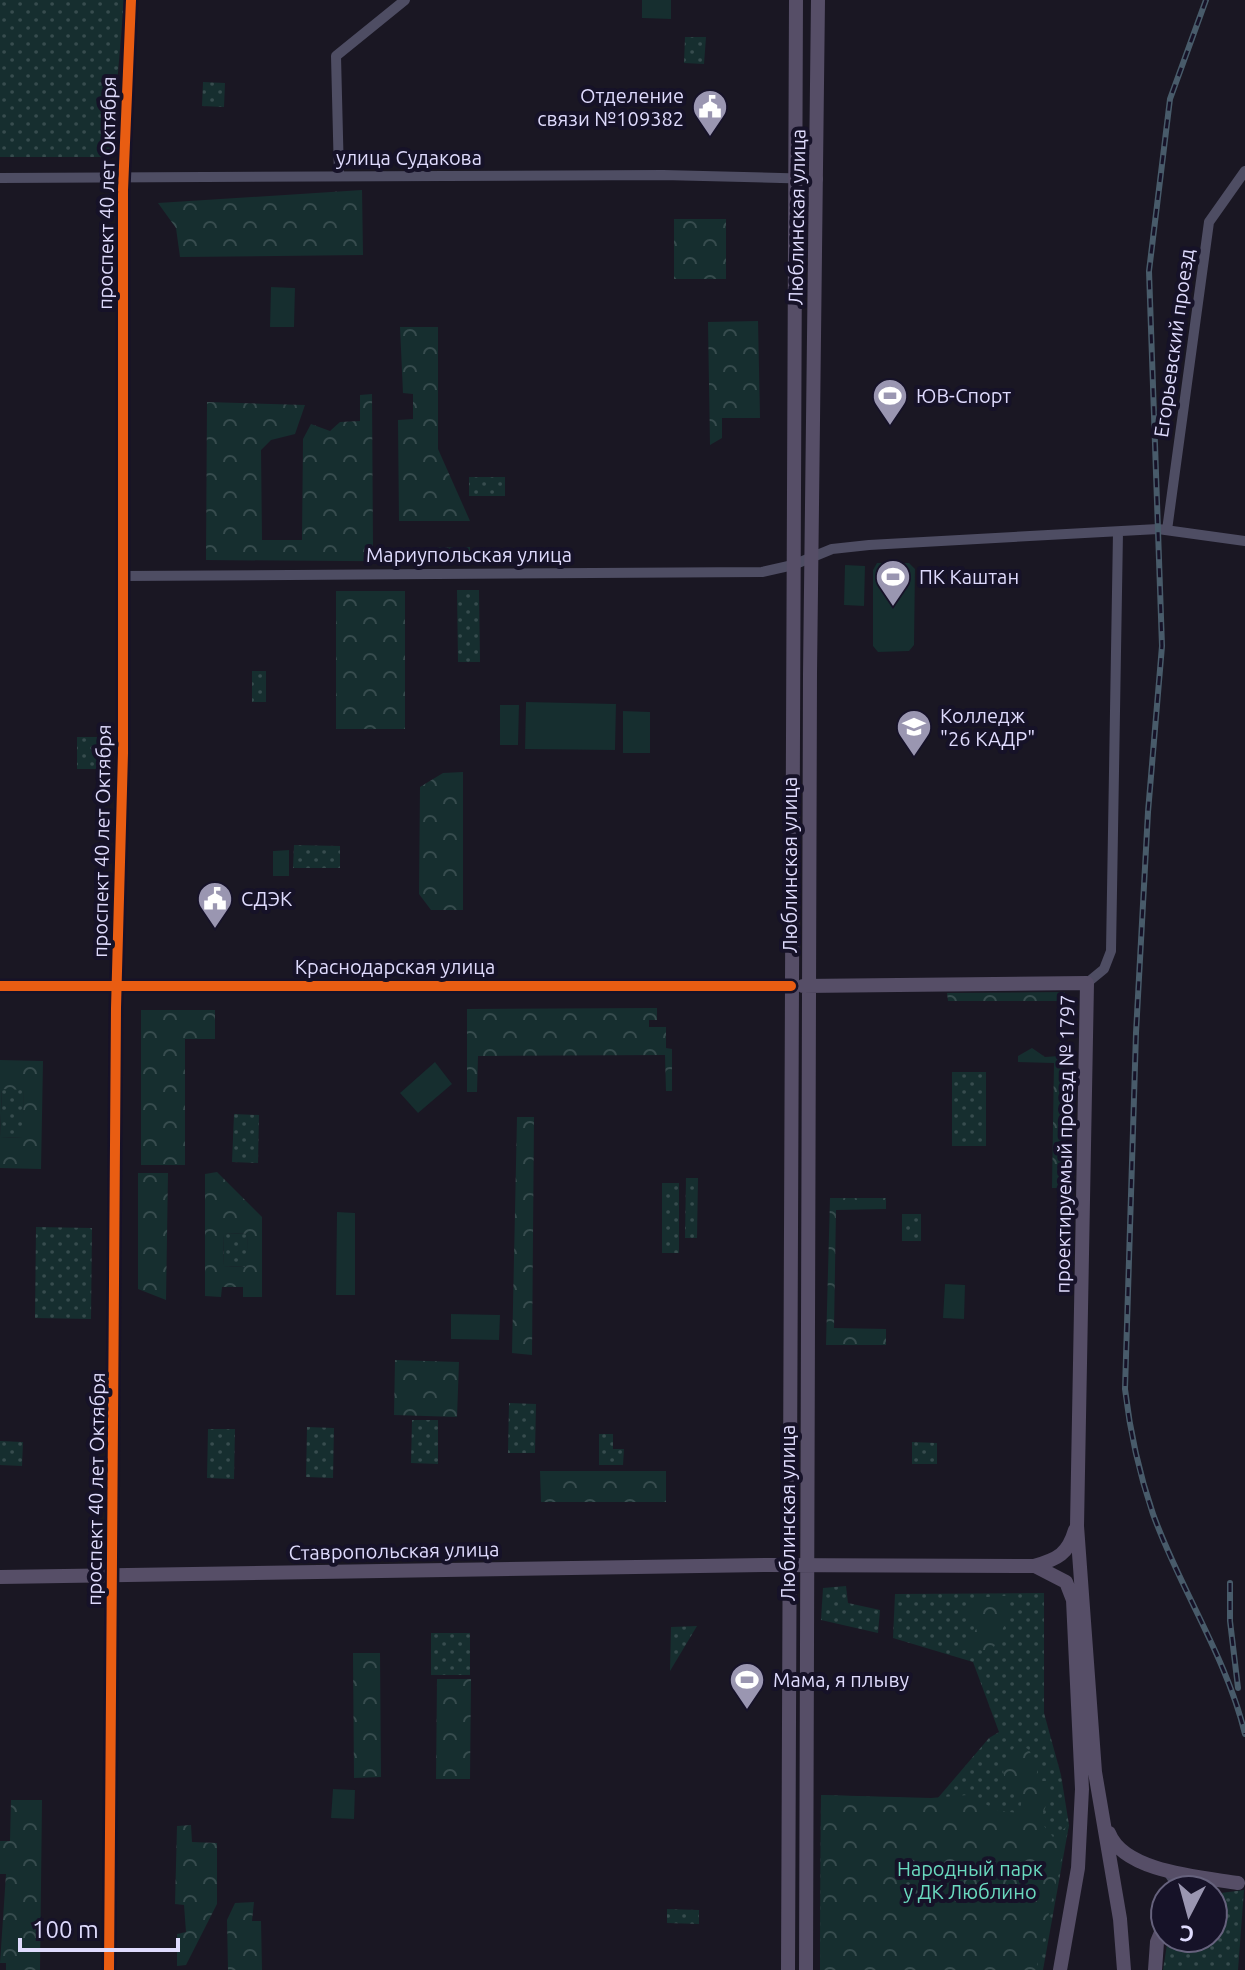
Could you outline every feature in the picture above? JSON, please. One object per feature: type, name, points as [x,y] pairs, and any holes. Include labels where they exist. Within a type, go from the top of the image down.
[{"type":"main road","name":"Люблинская улица","points":[[788,1970],[796,0]]},
{"type":"main road","name":"Люблинская улица","points":[[806,1970],[809,986],[818,0]]},
{"type":"main road","name":"Краснодарская улица","points":[[791,986],[1087,983]]},
{"type":"main road","name":"проектируемый проезд № 1797","points":[[1087,983],[1077,1526],[1083,1574],[1092,1743],[1124,1970]]},
{"type":"main road","points":[[1034,1566],[1062,1557],[1069,1549],[1077,1526]]},
{"type":"main road","name":"Ставропольская улица","points":[[0,1577],[789,1565],[1034,1566]]},
{"type":"main road","points":[[1034,1566],[1066,1582],[1073,1600],[1082,1789],[1078,1868],[1060,1970]]},
{"type":"main road","points":[[1105,1823],[1112,1841],[1125,1854],[1166,1870],[1188,1874]]},
{"type":"main road","points":[[1229,1882],[1238,1883]]},
{"type":"street","name":"проспект 40 лет Октября","points":[[109,1970],[124,176],[131,0]]},
{"type":"street","points":[[339,176],[336,56],[405,0]]},
{"type":"street","name":"Егорьевский проезд","points":[[1167,530],[1209,222],[1245,171]]},
{"type":"street","name":"улица Судакова","points":[[0,178],[795,176],[818,179]]},
{"type":"street","points":[[812,555],[869,545],[1167,530],[1245,541]]},
{"type":"street","name":"проектируемый проезд № 1797","points":[[1087,983],[1104,969],[1111,951],[1118,532]]},
{"type":"street","name":"Мариупольская улица","points":[[123,576],[762,572],[793,565],[812,555]]},
{"type":"street","name":"Краснодарская улица","points":[[0,986],[791,986]]},
{"type":"street","points":[[1166,1870],[1169,1874]]},
{"type":"green space","points":[[0,0],[124,0],[111,157],[0,157]]},
{"type":"green space","points":[[642,0],[671,0],[671,19],[642,18]]},
{"type":"green space","points":[[685,37],[706,37],[704,64],[684,63]]},
{"type":"green space","points":[[203,82],[225,83],[224,107],[202,106]]},
{"type":"green space","points":[[362,190],[363,255],[180,257],[176,228],[158,203]]},
{"type":"green space","points":[[674,219],[726,219],[726,279],[674,279]]},
{"type":"green space","points":[[271,287],[295,288],[294,327],[270,327]]},
{"type":"green space","points":[[758,321],[760,418],[722,418],[722,438],[710,445],[708,322]]},
{"type":"green space","points":[[400,327],[438,327],[438,449],[470,521],[399,521],[398,420],[413,419],[413,394],[403,393]]},
{"type":"green space","points":[[372,394],[373,549],[470,547],[470,562],[206,560],[207,402],[305,405],[295,434],[271,440],[261,450],[262,540],[302,540],[303,439],[311,424],[330,431],[340,422],[360,421],[360,395]]},
{"type":"green space","points":[[469,477],[505,477],[505,496],[469,496]]},
{"type":"green space","name":"ПК Каштан","points":[[877,563],[909,563],[915,569],[914,645],[909,651],[878,652],[873,646],[873,570]]},
{"type":"green space","points":[[845,565],[865,566],[864,606],[844,605]]},
{"type":"green space","points":[[457,590],[479,590],[480,662],[458,662]]},
{"type":"green space","points":[[336,591],[405,591],[405,729],[336,729]]},
{"type":"green space","points":[[252,671],[266,671],[266,702],[252,702]]},
{"type":"green space","points":[[526,702],[616,704],[615,750],[525,749]]},
{"type":"green space","points":[[500,705],[519,705],[518,745],[500,745]]},
{"type":"green space","points":[[623,711],[650,712],[650,753],[623,753]]},
{"type":"green space","points":[[77,737],[97,737],[98,769],[77,769]]},
{"type":"green space","points":[[463,772],[463,910],[431,910],[419,894],[420,787],[443,773]]},
{"type":"green space","points":[[294,845],[340,846],[340,868],[293,868]]},
{"type":"green space","points":[[289,850],[289,876],[273,876],[273,851]]},
{"type":"green space","points":[[1065,992],[1066,1188],[1052,1188],[1054,1063],[1018,1062],[1018,1056],[1032,1048],[1045,1057],[1060,1056],[1060,1001],[948,1001],[947,993]]},
{"type":"green space","points":[[657,1008],[657,1020],[649,1020],[649,1027],[666,1027],[666,1048],[672,1049],[672,1091],[666,1091],[665,1055],[478,1056],[477,1092],[467,1092],[467,1009]]},
{"type":"green space","points":[[141,1010],[215,1010],[215,1039],[185,1039],[185,1165],[141,1165]]},
{"type":"green space","points":[[0,1060],[43,1061],[41,1169],[0,1168]],"holes":[[[2,1089],[24,1090],[22,1138],[0,1137]]]},
{"type":"green space","points":[[435,1062],[452,1084],[418,1113],[400,1093]]},
{"type":"green space","points":[[952,1072],[986,1072],[986,1146],[952,1146]]},
{"type":"green space","points":[[2,1089],[24,1089],[23,1138],[0,1137]]},
{"type":"green space","points":[[234,1114],[259,1115],[258,1163],[232,1162]]},
{"type":"green space","points":[[517,1117],[534,1117],[532,1355],[512,1353]]},
{"type":"green space","points":[[217,1172],[262,1217],[262,1297],[243,1297],[243,1287],[222,1287],[221,1297],[205,1296],[205,1174]],"holes":[[[224,1233],[248,1234],[246,1267],[223,1266]]]},
{"type":"green space","points":[[138,1173],[168,1173],[166,1300],[138,1289]]},
{"type":"green space","points":[[686,1178],[698,1178],[697,1238],[685,1238]]},
{"type":"green space","points":[[662,1183],[679,1183],[679,1253],[662,1253]]},
{"type":"green space","points":[[830,1198],[886,1198],[886,1209],[836,1210],[834,1328],[886,1329],[886,1345],[826,1345]]},
{"type":"green space","points":[[337,1212],[355,1213],[355,1295],[336,1295]]},
{"type":"green space","points":[[902,1214],[921,1214],[921,1241],[902,1241]]},
{"type":"green space","points":[[36,1227],[92,1228],[91,1319],[35,1318]]},
{"type":"green space","points":[[224,1233],[248,1234],[247,1267],[223,1266]]},
{"type":"green space","points":[[945,1284],[965,1285],[964,1319],[943,1318]]},
{"type":"green space","points":[[451,1314],[500,1315],[499,1340],[451,1339]]},
{"type":"green space","points":[[395,1360],[459,1362],[457,1417],[394,1415]]},
{"type":"green space","points":[[509,1403],[536,1404],[535,1453],[508,1453]]},
{"type":"green space","points":[[412,1420],[438,1420],[438,1464],[411,1463]]},
{"type":"green space","points":[[307,1427],[334,1428],[333,1478],[306,1477]]},
{"type":"green space","points":[[208,1429],[235,1429],[234,1479],[207,1478]]},
{"type":"green space","points":[[599,1434],[613,1434],[613,1449],[624,1449],[623,1465],[599,1465]]},
{"type":"green space","points":[[0,1441],[23,1442],[22,1466],[0,1465]]},
{"type":"green space","points":[[912,1442],[937,1443],[937,1464],[912,1464]]},
{"type":"green space","points":[[540,1471],[666,1471],[666,1502],[541,1502]]},
{"type":"green space","points":[[846,1586],[848,1603],[880,1610],[878,1633],[821,1620],[823,1588]]},
{"type":"green space","name":"Народный парк у ДК Люблино","points":[[1044,1593],[1044,1713],[1061,1775],[1069,1825],[1043,1970],[820,1970],[821,1795],[937,1799],[989,1738],[999,1732],[973,1662],[893,1638],[895,1594]]},
{"type":"green space","points":[[1010,1595],[1008,1618],[991,1653],[966,1646],[979,1624],[968,1613],[976,1598]]},
{"type":"green space","points":[[697,1626],[670,1671],[671,1627]]},
{"type":"green space","points":[[431,1633],[470,1633],[470,1675],[431,1675]]},
{"type":"green space","points":[[353,1653],[380,1653],[381,1777],[354,1778]]},
{"type":"green space","points":[[437,1679],[471,1679],[470,1779],[436,1779]]},
{"type":"green space","name":"Народный парк у ДК Люблино","points":[[1017,1744],[1028,1749],[1038,1764],[1036,1781],[1048,1781],[1051,1793],[1040,1821],[1053,1837],[1069,1825],[1036,1970],[820,1970],[821,1795],[931,1798],[967,1795],[999,1811],[1020,1813],[1022,1795],[1005,1782],[1002,1763]],"holes":[[[904,1865],[946,1868],[945,1897],[902,1894]]]},
{"type":"green space","points":[[333,1789],[355,1790],[354,1819],[331,1818]]},
{"type":"green space","points":[[11,1800],[42,1800],[40,1970],[6,1970],[6,1963],[0,1963],[6,1874],[0,1874],[0,1841],[10,1841]]},
{"type":"green space","points":[[191,1825],[192,1842],[217,1843],[217,1904],[186,1965],[177,1966],[177,1934],[186,1932],[184,1905],[175,1904],[177,1826]]},
{"type":"green space","points":[[1244,1890],[1238,1970],[1163,1970],[1166,1954],[1229,1954],[1229,1892]]},
{"type":"green space","points":[[254,1902],[252,1921],[261,1921],[262,1970],[228,1970],[227,1920],[235,1903]]},
{"type":"green space","points":[[667,1909],[699,1910],[699,1924],[667,1923]]},
{"type":"railway","points":[[1206,0],[1170,99],[1149,271],[1162,646],[1148,812],[1136,1033],[1125,1389],[1136,1452],[1153,1514],[1215,1650],[1245,1734]]},
{"type":"railway","points":[[1230,1583],[1230,1621],[1238,1688]]},
{"type":"cycle path","points":[[109,1970],[116,1008],[123,753],[123,190],[131,0]]},
{"type":"cycle path","points":[[0,986],[791,986]]},
{"type":"place","name":"Отделение связи №109382","points":[[710,138]]},
{"type":"place","name":"ЮВ-Спорт","points":[[890,427]]},
{"type":"place","name":"ПК Каштан","points":[[893,608]]},
{"type":"place","name":"Колледж \"26 КАДР\"","points":[[914,758]]},
{"type":"place","name":"СДЭК","points":[[215,930]]},
{"type":"place","name":"Мама, я плыву","points":[[747,1711]]}]
